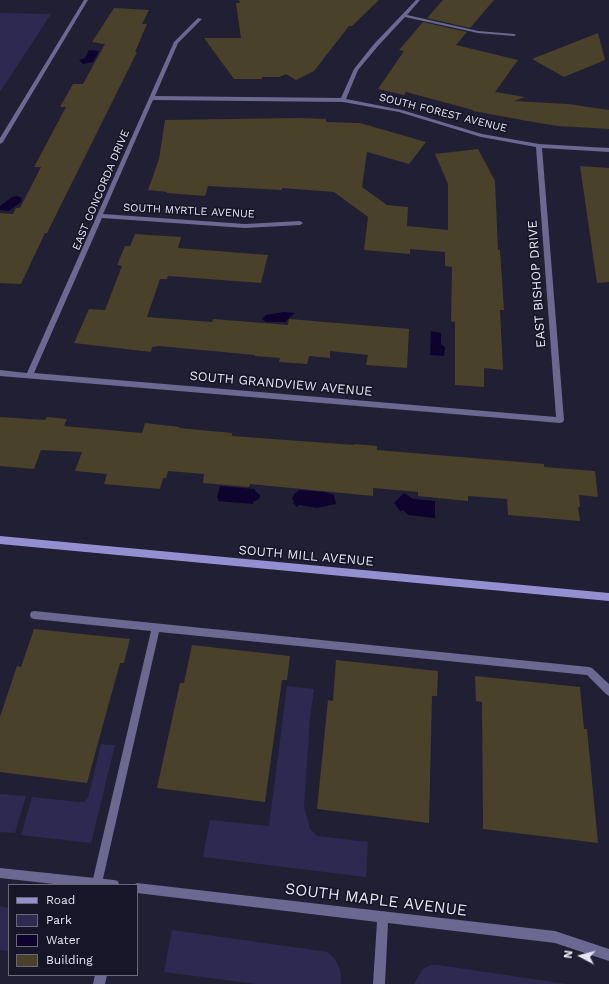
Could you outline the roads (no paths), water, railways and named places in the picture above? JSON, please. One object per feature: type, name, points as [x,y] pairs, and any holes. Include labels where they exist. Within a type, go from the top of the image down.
[{"type":"main road","name":"SOUTH MILL AVENUE","points":[[0,540],[609,598]]},
{"type":"street","points":[[0,142],[86,0]]},
{"type":"street","points":[[343,100],[356,70],[376,45],[418,0]]},
{"type":"street","points":[[403,15],[478,32],[514,35]]},
{"type":"street","name":"EAST CONCORDA DRIVE","points":[[30,375],[176,42],[200,19]]},
{"type":"street","name":"SOUTH FOREST AVENUE","points":[[151,98],[343,100],[400,111],[481,135],[538,146],[609,150]]},
{"type":"street","name":"EAST BISHOP DRIVE","points":[[538,146],[560,420]]},
{"type":"street","name":"SOUTH MYRTLE AVENUE","points":[[101,216],[245,226],[300,223]]},
{"type":"street","name":"SOUTH GRANDVIEW AVENUE","points":[[0,373],[560,420]]},
{"type":"street","points":[[34,615],[589,671],[609,691]]},
{"type":"street","points":[[97,883],[156,627]]},
{"type":"street","points":[[0,873],[106,884]]},
{"type":"street","name":"SOUTH MAPLE AVENUE","points":[[138,888],[555,937],[609,955]]},
{"type":"street","points":[[379,984],[383,917]]},
{"type":"water","points":[[89,50],[99,51],[93,62],[83,64],[79,60],[85,58]]},
{"type":"water","points":[[17,196],[22,198],[21,202],[9,211],[0,210],[0,206],[12,197]]},
{"type":"water","points":[[284,312],[295,313],[285,322],[266,322],[262,319],[266,315]]},
{"type":"water","points":[[431,331],[441,333],[441,344],[445,347],[444,356],[430,355]]},
{"type":"water","points":[[220,486],[255,489],[255,491],[260,495],[259,499],[253,502],[253,504],[218,501],[217,498]]},
{"type":"water","points":[[299,490],[325,492],[334,495],[336,504],[317,508],[299,505],[297,507],[293,503],[294,501],[292,499],[294,494]]},
{"type":"water","points":[[404,493],[413,499],[435,501],[435,518],[408,515],[403,510],[401,512],[394,503]]}]
